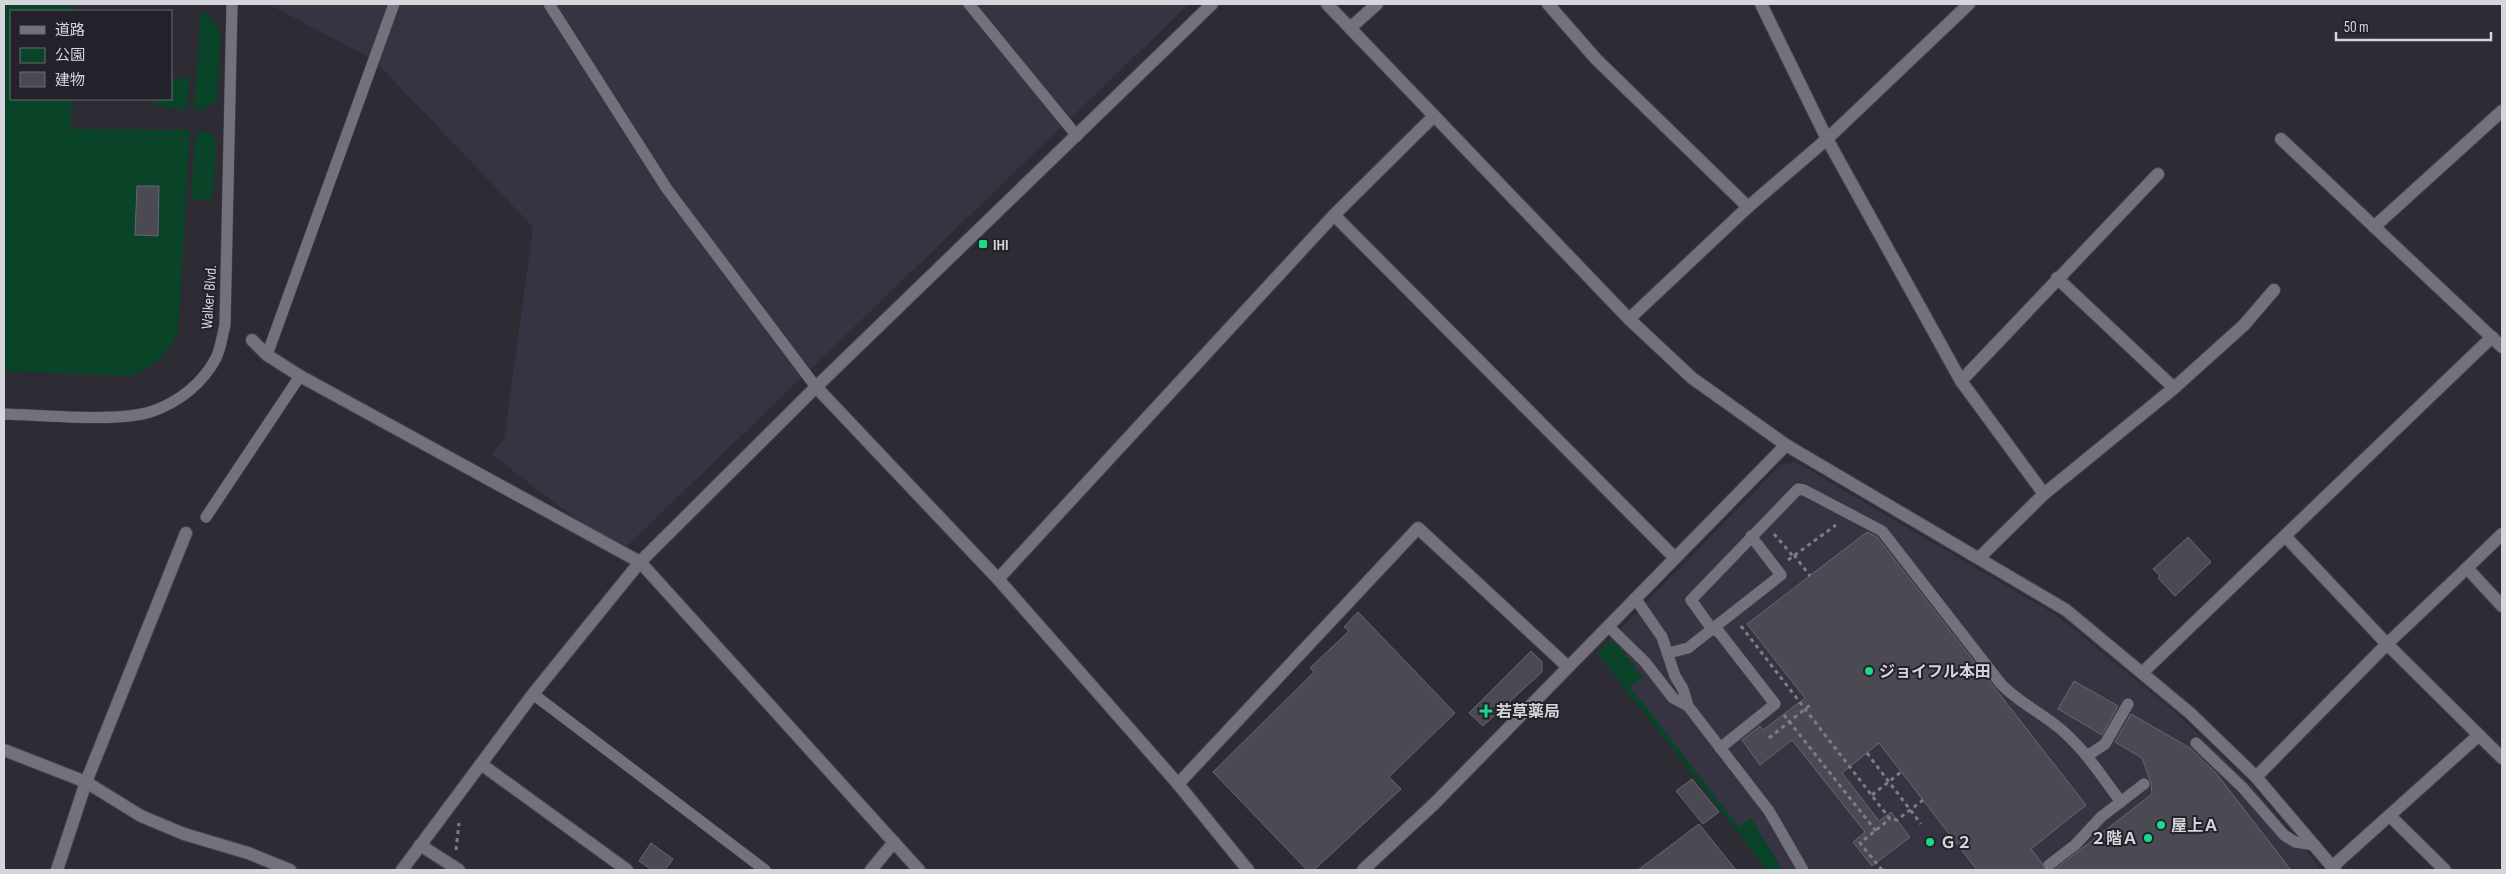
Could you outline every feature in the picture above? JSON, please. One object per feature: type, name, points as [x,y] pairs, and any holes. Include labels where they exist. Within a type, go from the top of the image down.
[{"type":"street","points":[[1327,4],[1629,319],[1692,378],[1786,445],[2066,610],[2190,713],[2256,777],[2334,868],[2480,735]]},
{"type":"street","points":[[1350,28],[1377,4]]},
{"type":"street","points":[[1548,4],[1596,59],[1748,207]]},
{"type":"street","points":[[1761,4],[1827,139],[1961,381],[2044,494]]},
{"type":"street","points":[[1629,319],[1748,207],[1827,139],[1969,4]]},
{"type":"street","points":[[402,870],[533,694],[640,562],[816,387],[1077,136],[1208,6]]},
{"type":"street","points":[[2374,227],[2502,111]]},
{"type":"street","points":[[998,579],[1334,215],[1434,116]]},
{"type":"street","points":[[2281,139],[2502,347]]},
{"type":"street","points":[[1961,381],[2158,174]]},
{"type":"street","points":[[1334,215],[1675,558]]},
{"type":"street","points":[[2057,278],[2174,388]]},
{"type":"street","points":[[1979,558],[2044,494],[2174,388],[2244,325],[2274,290]]},
{"type":"street","points":[[2142,673],[2492,337]]},
{"type":"street","points":[[252,340],[267,355],[300,376],[640,562],[919,870]]},
{"type":"street","points":[[816,387],[998,579],[1178,784],[1248,870]]},
{"type":"street","points":[[1363,870],[1434,804],[1786,445]]},
{"type":"street","points":[[1178,784],[1418,528],[1568,668]]},
{"type":"street","points":[[57,870],[86,782],[186,533]]},
{"type":"street","points":[[2256,777],[2387,644],[2502,534]]},
{"type":"street","points":[[2284,536],[2387,644],[2502,758]]},
{"type":"street","points":[[2467,568],[2502,606]]},
{"type":"street","points":[[4,750],[86,782],[141,816],[184,834],[248,853],[290,870]]},
{"type":"street","points":[[481,764],[627,870]]},
{"type":"street","points":[[2390,816],[2445,870]]},
{"type":"street","points":[[870,870],[894,842]]},
{"type":"street","points":[[420,845],[459,870]]},
{"type":"lane","name":"Walker Blvd.","points":[[4,414],[115,416],[152,412],[182,397],[204,376],[216,357],[225,325],[232,4]]},
{"type":"lane","points":[[267,355],[394,4]]},
{"type":"lane","points":[[549,4],[667,189],[816,387]]},
{"type":"lane","points":[[969,4],[1077,136]]},
{"type":"lane","points":[[206,517],[300,376]]},
{"type":"lane","points":[[1720,748],[1775,704],[1718,632],[1712,629],[1691,600],[1764,522],[1798,489],[1882,531],[2001,684],[2012,695],[2065,732],[2087,756],[2121,802]]},
{"type":"lane","points":[[1668,653],[1688,648],[1781,575],[1751,536]]},
{"type":"lane","points":[[1636,598],[1662,636],[1675,676],[1683,689],[1688,706],[1769,811],[1803,870]]},
{"type":"lane","points":[[1608,626],[1645,662],[1673,698],[1688,706]]},
{"type":"lane","points":[[533,694],[765,870]]},
{"type":"lane","points":[[2087,756],[2105,744],[2128,704]]},
{"type":"lane","points":[[2196,744],[2242,788],[2284,835],[2295,842],[2315,845]]},
{"type":"lane","points":[[2049,865],[2075,845],[2101,817],[2144,784]]},
{"type":"path","points":[[1776,569],[1850,514]]},
{"type":"path","points":[[1764,522],[1810,576]]},
{"type":"path","points":[[1732,614],[1890,819],[1897,820],[1923,800]]},
{"type":"path","points":[[1769,738],[1810,705]]},
{"type":"path","points":[[1784,714],[1876,830]]},
{"type":"path","points":[[1827,738],[1832,734]]},
{"type":"path","points":[[1867,753],[1921,824]]},
{"type":"path","points":[[1872,795],[1901,772]]},
{"type":"path","points":[[1882,870],[1860,843],[1890,819]]},
{"type":"path","points":[[455,854],[459,823]]},
{"type":"shaded area","points":[[268,4],[1189,4],[627,546],[589,529],[491,454],[504,440],[533,227],[374,60]]},
{"type":"shaded area","name":"ジョイフル本田","points":[[1796,462],[2058,616],[2175,712],[2249,782],[2322,870],[1767,870],[1597,653],[1780,465]]},
{"type":"green space","points":[[4,4],[72,4],[72,10],[10,10],[10,100],[71,100],[71,129],[190,130],[178,332],[159,359],[131,376],[4,371]]},
{"type":"green space","points":[[201,11],[209,15],[221,34],[217,100],[204,109],[194,109]]},
{"type":"green space","points":[[172,78],[189,78],[188,109],[173,109],[155,103],[152,100],[172,100]]},
{"type":"green space","points":[[205,131],[213,134],[216,141],[213,197],[208,200],[191,199],[196,132]]},
{"type":"green space","points":[[1610,641],[1617,645],[1643,677],[1630,687],[1739,827],[1751,818],[1783,870],[1767,870],[1597,653]]},
{"type":"building","points":[[137,186],[159,186],[158,236],[135,235]]},
{"type":"building","points":[[1867,532],[1877,537],[2086,805],[2031,849],[2042,863],[2044,870],[1977,870],[1879,743],[1842,773],[1879,821],[1891,812],[1910,837],[1872,866],[1853,842],[1865,832],[1792,740],[1760,765],[1742,740],[1760,726],[1763,730],[1805,698],[1747,624]]},
{"type":"building","points":[[2188,537],[2211,562],[2175,596],[2158,578],[2160,576],[2153,569]]},
{"type":"building","points":[[1358,612],[1455,713],[1389,777],[1401,789],[1314,870],[1307,870],[1213,772],[1314,672],[1310,668],[1349,631],[1344,627]]},
{"type":"building","points":[[1531,651],[1542,662],[1542,672],[1483,726],[1469,713]]},
{"type":"building","points":[[2074,681],[2118,706],[2102,735],[2058,709]]},
{"type":"building","points":[[2131,714],[2190,748],[2216,773],[2291,870],[2054,870],[2152,794],[2151,783],[2142,758],[2115,742]]},
{"type":"building","points":[[1692,779],[1719,812],[1703,824],[1676,791]]},
{"type":"building","points":[[1699,824],[1736,870],[1638,870]]},
{"type":"building","points":[[651,843],[673,859],[665,870],[652,870],[639,861]]},
{"type":"place","name":"IHI","points":[[983,244]]},
{"type":"place","name":"ジョイフル本田","points":[[1869,671]]},
{"type":"place","name":"若草薬局","points":[[1486,711]]},
{"type":"place","name":"屋上Ａ","points":[[2161,825]]},
{"type":"place","name":"２階Ａ","points":[[2148,838]]},
{"type":"place","name":"Ｇ２","points":[[1930,842]]}]
